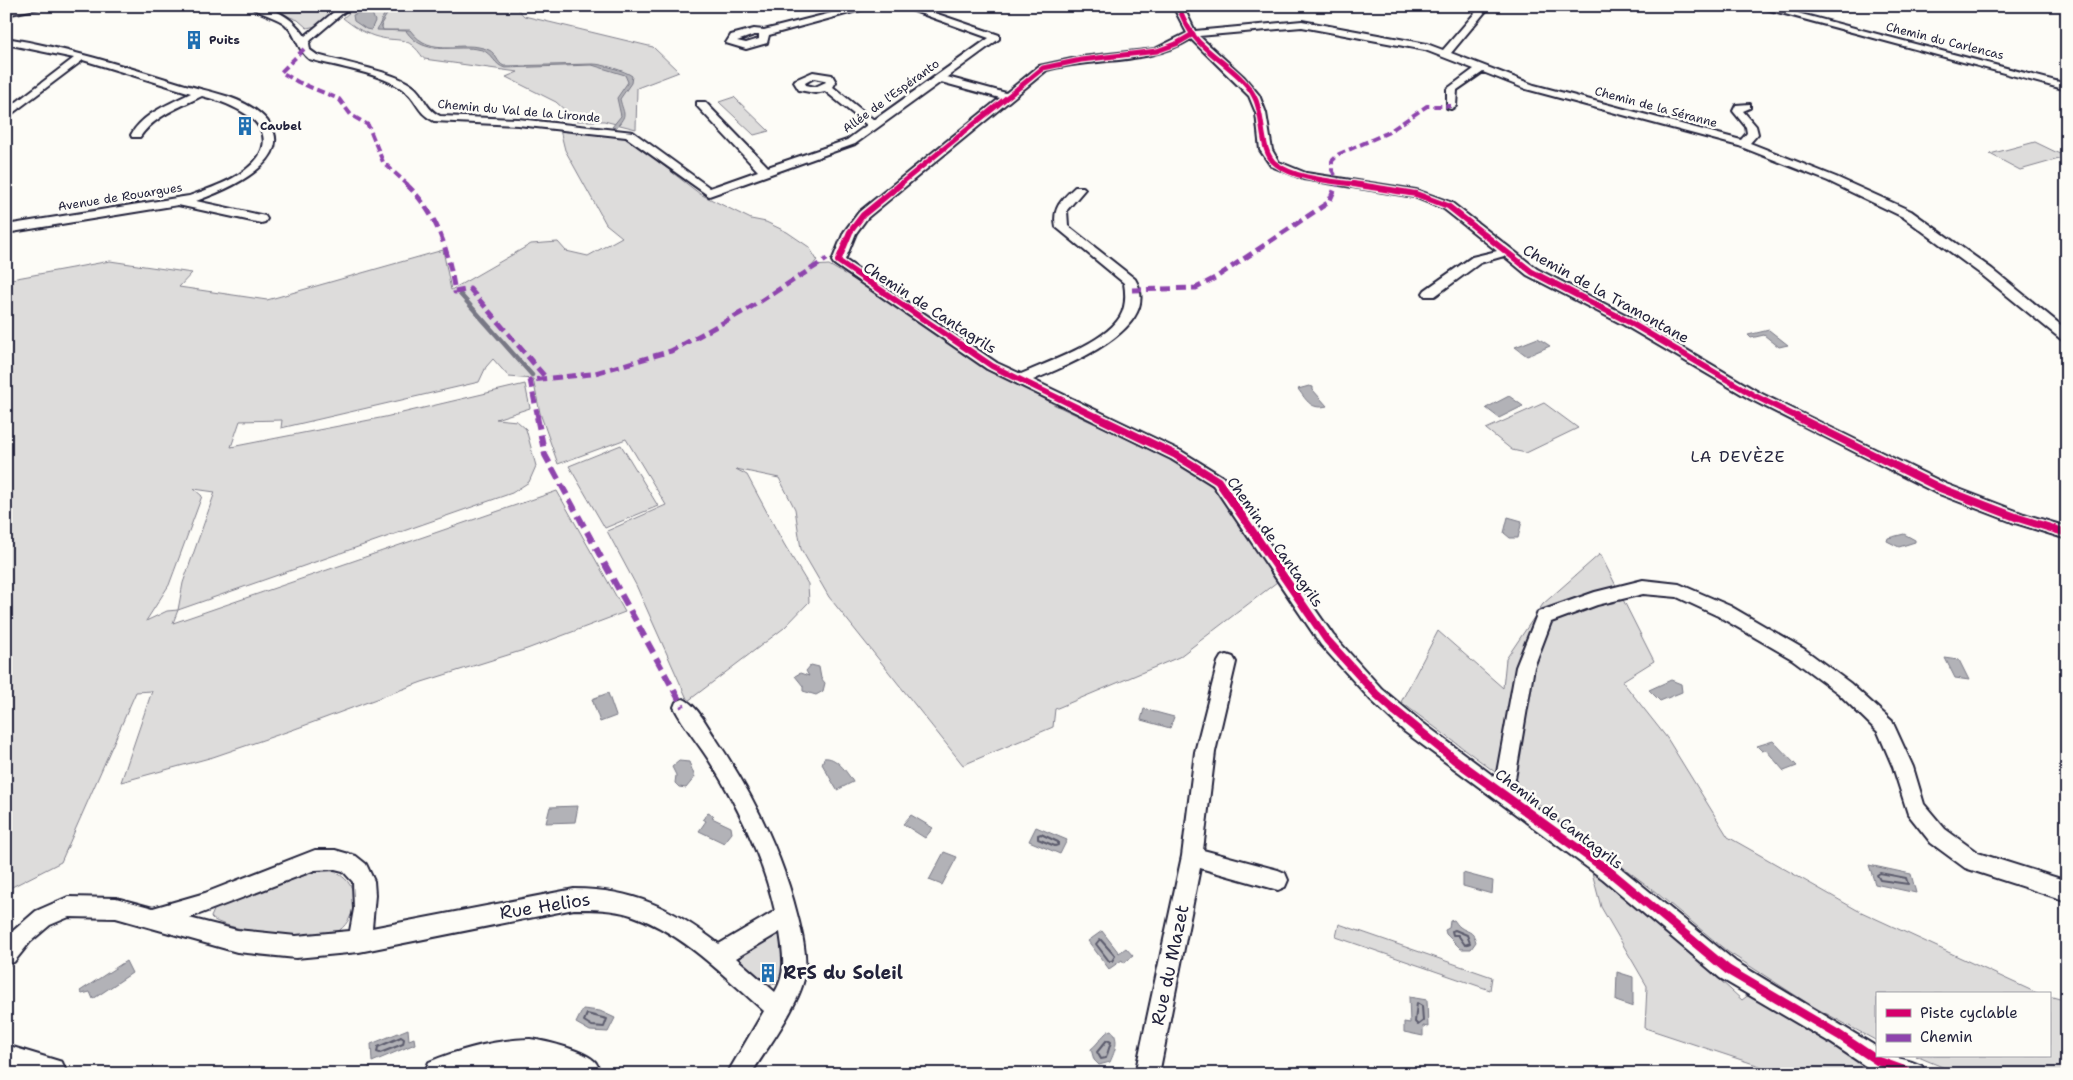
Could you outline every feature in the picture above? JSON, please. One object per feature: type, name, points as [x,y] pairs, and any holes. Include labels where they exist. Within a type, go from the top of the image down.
[{"type":"street","points":[[6,12],[46,6]]},
{"type":"street","name":"Chemin du Val de la Lironde","points":[[254,6],[289,22],[296,29],[304,43],[305,51],[313,57],[392,79],[402,84],[411,90],[426,112],[434,118],[518,122],[629,134],[709,192]]},
{"type":"street","points":[[304,43],[347,6]]},
{"type":"street","points":[[764,34],[871,6]]},
{"type":"street","name":"Allée de l'Espéranto","points":[[709,192],[845,145],[996,37],[904,6]]},
{"type":"street","name":"Chemin de la Tramontane","points":[[1178,6],[1186,25],[1200,44],[1233,73],[1254,95],[1261,113],[1268,154],[1275,164],[1287,171],[1318,179],[1375,186],[1416,194],[1448,206],[1471,222],[1532,272],[1629,322],[1756,396],[1940,488],[2018,518],[2067,533]]},
{"type":"street","points":[[1445,54],[1486,6]]},
{"type":"street","name":"Chemin du Carlencas","points":[[1759,6],[2067,87]]},
{"type":"street","name":"Chemin de la Séranne","points":[[1193,34],[1272,25],[1302,24],[1427,47],[1530,87],[1743,144],[1832,179],[1907,214],[1987,272],[2067,337]]},
{"type":"street","name":"Chemin de Cantagrils","points":[[1193,34],[1179,43],[1149,54],[1045,66],[863,215],[850,232],[838,261],[992,366],[1176,455],[1218,481],[1306,612],[1350,667],[1376,694],[1412,726],[1610,872],[1728,970],[1839,1035],[1885,1068],[1914,1074]]},
{"type":"street","name":"Avenue de Rouargues","points":[[6,41],[38,45],[229,102],[256,116],[268,133],[270,148],[262,160],[241,177],[201,196],[180,202],[6,229]]},
{"type":"street","points":[[6,115],[80,58]]},
{"type":"street","points":[[1451,106],[1452,89],[1481,69]]},
{"type":"street","points":[[940,78],[1006,97]]},
{"type":"street","points":[[827,87],[874,126]]},
{"type":"street","points":[[136,136],[140,128],[153,118],[199,93]]},
{"type":"street","points":[[701,104],[766,172]]},
{"type":"street","points":[[1743,144],[1753,134],[1751,126],[1738,111],[1740,107],[1746,106]]},
{"type":"street","points":[[1020,380],[1084,352],[1126,320],[1132,305],[1130,282],[1062,227],[1059,216],[1062,207],[1079,189]]},
{"type":"street","points":[[180,202],[261,219]]},
{"type":"street","points":[[1430,293],[1476,260],[1506,252]]},
{"type":"street","points":[[1503,794],[1525,667],[1544,617],[1595,599],[1643,587],[1679,591],[1724,611],[1798,654],[1844,688],[1885,727],[1903,767],[1915,808],[1938,836],[1972,861],[2067,891]]},
{"type":"street","name":"Rue du Mazet","points":[[1147,1074],[1192,856],[1205,752],[1227,662]]},
{"type":"street","points":[[683,707],[720,758],[764,842],[775,869],[794,949],[795,976],[778,1009],[738,1074]]},
{"type":"street","points":[[1192,856],[1278,880]]},
{"type":"street","points":[[154,918],[205,903],[315,860],[331,858],[347,861],[359,870],[365,886],[366,904],[359,941]]},
{"type":"street","name":"Rue Helios","points":[[6,954],[22,935],[43,918],[68,907],[94,906],[116,908],[210,935],[276,946],[359,941],[534,906],[590,898],[607,899],[631,905],[655,915],[717,957],[778,1009]]},
{"type":"street","points":[[717,957],[787,916]]},
{"type":"street","points":[[446,1073],[524,1054],[574,1067],[584,1074]]},
{"type":"street","points":[[6,1062],[50,1074]]},
{"type":"shaded area","points":[[260,6],[339,6],[316,26],[307,28],[298,20]]},
{"type":"shaded area","points":[[357,6],[515,6],[524,16],[653,47],[679,72],[637,88],[636,129],[604,121],[577,121],[556,102],[506,77],[518,72],[424,59],[407,42],[374,36],[362,31],[343,18]]},
{"type":"shaded area","points":[[734,97],[769,131],[754,135],[719,102]]},
{"type":"shaded area","points":[[560,130],[624,135],[700,194],[751,219],[766,222],[787,232],[809,247],[817,260],[812,266],[829,265],[900,306],[1009,378],[1055,405],[1191,469],[1218,492],[1244,531],[1267,558],[1277,582],[1179,657],[1055,709],[1053,727],[963,765],[829,597],[801,549],[795,509],[779,478],[736,469],[747,475],[808,584],[809,602],[784,628],[688,701],[636,585],[607,531],[666,505],[626,439],[558,464],[540,413],[533,379],[509,377],[493,359],[486,367],[479,382],[281,428],[282,420],[240,421],[231,447],[385,417],[525,384],[530,408],[496,419],[517,421],[526,429],[536,466],[529,482],[512,493],[178,610],[173,623],[557,491],[625,612],[527,649],[422,682],[213,757],[121,782],[152,691],[136,692],[61,862],[6,890],[6,280],[110,261],[192,273],[179,287],[267,300],[443,250],[451,290],[531,244],[558,242],[566,251],[588,256],[622,237],[606,224],[565,150]],"holes":[[[194,489],[215,492],[183,583],[178,610],[167,611],[146,621],[169,585],[202,496]]]},
{"type":"shaded area","points":[[2035,142],[2066,157],[2020,170],[1990,154]]},
{"type":"shaded area","points":[[1544,403],[1578,428],[1526,453],[1512,450],[1486,429]]},
{"type":"shaded area","points":[[621,445],[658,506],[605,528],[569,466]]},
{"type":"shaded area","points":[[1600,554],[1654,661],[1622,681],[1667,738],[1728,837],[1857,910],[2035,992],[1876,992],[1876,1040],[1812,1006],[1728,952],[1652,889],[1401,702],[1438,631],[1503,688],[1506,659],[1543,604]]},
{"type":"shaded area","points":[[1589,861],[1742,1000],[1750,994],[1860,1059],[1880,1074],[1784,1074],[1645,1028],[1647,986],[1601,907]]},
{"type":"shaded area","points":[[325,868],[342,876],[353,892],[354,907],[348,921],[337,932],[320,936],[268,933],[231,926],[218,922],[211,917],[215,908]]},
{"type":"shaded area","points":[[1339,924],[1492,977],[1490,990],[1336,937]]},
{"type":"shaded area","points":[[780,931],[785,950],[783,971],[778,983],[768,986],[741,966],[740,955]]},
{"type":"shaded area","points":[[2050,996],[2067,1001],[2067,1074],[1959,1074],[1921,1058],[2050,1058]]},
{"type":"water","points":[[386,6],[391,8],[381,24],[383,30],[410,30],[419,39],[437,46],[468,46],[489,50],[504,66],[593,64],[608,66],[625,72],[632,76],[631,83],[620,99],[624,117],[616,128],[612,127],[621,116],[617,98],[628,82],[625,75],[592,65],[505,68],[501,67],[489,54],[482,50],[422,45],[414,40],[406,31],[377,30],[387,8]]},
{"type":"water","points":[[370,8],[375,21],[371,30],[354,21],[353,15]]},
{"type":"water","points":[[1769,330],[1788,345],[1779,347],[1764,335],[1751,338],[1748,335]]},
{"type":"water","points":[[1538,338],[1550,346],[1527,356],[1515,347]]},
{"type":"water","points":[[1309,386],[1313,387],[1313,390],[1327,406],[1313,406],[1307,401],[1298,389]]},
{"type":"water","points":[[1509,396],[1523,406],[1499,418],[1486,408]]},
{"type":"water","points":[[1508,517],[1522,521],[1518,538],[1510,538],[1504,533]]},
{"type":"water","points":[[1904,534],[1915,540],[1915,542],[1899,547],[1887,541],[1888,538]]},
{"type":"water","points":[[1945,658],[1959,660],[1969,680],[1955,678]]},
{"type":"water","points":[[811,665],[819,667],[821,678],[825,683],[823,691],[816,695],[803,691],[803,686],[795,676],[800,673],[809,676],[806,671]]},
{"type":"water","points":[[1671,680],[1681,684],[1682,692],[1660,701],[1649,690]]},
{"type":"water","points":[[608,693],[616,716],[600,722],[592,699]]},
{"type":"water","points":[[1144,709],[1174,717],[1170,728],[1141,720]]},
{"type":"water","points":[[1773,741],[1797,766],[1784,771],[1766,750],[1762,751],[1757,746]]},
{"type":"water","points":[[824,758],[833,759],[837,762],[853,782],[837,790],[822,764]]},
{"type":"water","points":[[679,761],[689,762],[695,777],[686,788],[679,787],[675,783],[676,775],[672,767]]},
{"type":"water","points":[[578,806],[575,822],[546,823],[550,807]]},
{"type":"water","points":[[708,813],[714,816],[712,818],[731,827],[732,833],[724,843],[699,831],[706,821],[703,819]]},
{"type":"water","points":[[911,815],[933,828],[925,838],[903,824]]},
{"type":"water","points":[[1036,827],[1067,840],[1060,854],[1029,841]]},
{"type":"water","points":[[944,852],[957,857],[942,885],[929,880]]},
{"type":"water","points":[[1869,865],[1911,874],[1916,893],[1875,884]]},
{"type":"water","points":[[1463,873],[1493,881],[1492,894],[1463,886]]},
{"type":"water","points":[[1454,920],[1459,926],[1473,935],[1476,942],[1471,949],[1461,949],[1446,934],[1445,930],[1449,928],[1450,921]]},
{"type":"water","points":[[1102,931],[1119,953],[1126,948],[1133,956],[1124,963],[1122,960],[1109,969],[1088,941]]},
{"type":"water","points":[[126,961],[132,973],[93,999],[90,992],[82,994],[80,991]]},
{"type":"water","points":[[1617,972],[1633,977],[1633,1007],[1616,1001]]},
{"type":"water","points":[[1409,997],[1427,1000],[1428,1027],[1423,1026],[1423,1036],[1404,1032],[1404,1022],[1410,1023]]},
{"type":"water","points":[[583,1009],[600,1011],[615,1018],[608,1032],[590,1031],[576,1023]]},
{"type":"water","points":[[408,1029],[409,1040],[414,1038],[415,1044],[372,1062],[371,1044]]},
{"type":"water","points":[[1111,1030],[1116,1041],[1114,1054],[1110,1062],[1099,1065],[1094,1060],[1091,1049]]},
{"type":"waterway","points":[[460,294],[532,375]]},
{"type":"marked path","points":[[304,49],[281,72],[298,82],[339,99],[351,115],[358,121],[368,125],[383,162],[421,198],[438,226],[449,258],[455,292],[470,289],[546,378]]},
{"type":"marked path","points":[[1132,290],[1196,288],[1215,278],[1329,202],[1334,187],[1339,182],[1332,170],[1332,161],[1339,154],[1387,133],[1427,106],[1451,106]]},
{"type":"marked path","points":[[683,707],[545,455],[530,380],[592,374],[671,351],[748,309],[827,259]]},
{"type":"cycle path","points":[[1178,6],[1186,25],[1200,44],[1240,79],[1254,95],[1261,113],[1266,150],[1275,164],[1303,176],[1416,194],[1448,206],[1532,272],[1629,322],[1755,396],[1940,488],[2018,518],[2067,533]]},
{"type":"cycle path","points":[[1193,34],[1176,44],[1157,51],[1139,55],[1081,60],[1043,68],[863,215],[850,232],[838,261],[992,366],[1176,455],[1218,481],[1327,640],[1376,694],[1412,726],[1454,759],[1610,872],[1728,970],[1839,1035],[1878,1061],[1914,1074]]},
{"type":"place","name":"Puits","points":[[194,40]]},
{"type":"place","name":"Caubel","points":[[245,126]]},
{"type":"place","name":"RFS du Soleil","points":[[768,973]]},
{"type":"district","name":"LA DEVÈZE","points":[[1738,456]]}]
